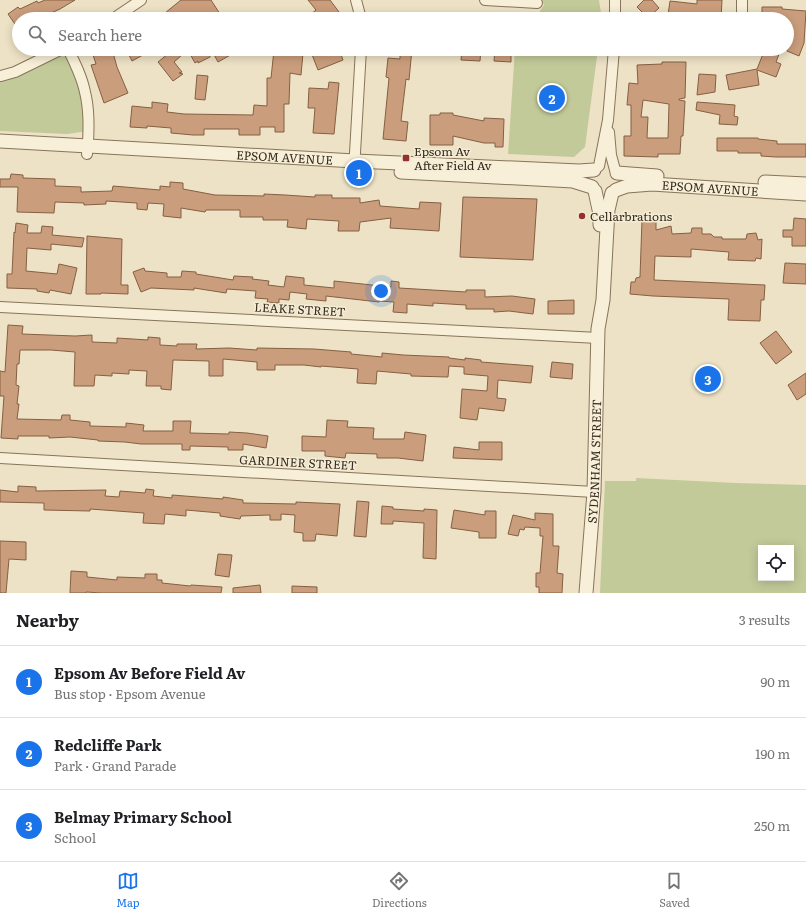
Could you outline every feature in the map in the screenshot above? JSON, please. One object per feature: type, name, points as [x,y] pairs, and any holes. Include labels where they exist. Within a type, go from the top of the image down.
[{"type":"street","points":[[123,12],[141,0]]},
{"type":"street","points":[[485,0],[536,3]]},
{"type":"street","points":[[615,0],[615,12]]},
{"type":"street","points":[[742,0],[742,12]]},
{"type":"street","points":[[358,1],[360,12]]},
{"type":"street","points":[[1,76],[15,72],[48,56]]},
{"type":"street","points":[[71,56],[86,92],[89,115],[87,150]]},
{"type":"street","points":[[355,165],[361,56]]},
{"type":"street","points":[[608,120],[611,155],[619,180],[614,191],[603,195],[594,189],[590,178],[597,168],[608,120],[613,56]]},
{"type":"street","name":"EPSOM AVENUE","points":[[0,141],[87,150]]},
{"type":"street","name":"EPSOM AVENUE","points":[[0,149],[87,150],[355,165],[572,181],[580,182],[594,189]]},
{"type":"street","name":"EPSOM AVENUE","points":[[355,165],[571,171],[597,168]]},
{"type":"street","points":[[597,168],[609,166],[616,171]]},
{"type":"street","name":"EPSOM AVENUE","points":[[616,171],[636,175],[806,184]]},
{"type":"street","name":"EPSOM AVENUE","points":[[614,191],[626,186],[652,184],[806,194]]},
{"type":"street","name":"SYDENHAM STREET","points":[[586,593],[594,492],[598,333],[596,299],[600,219],[594,189]]},
{"type":"street","name":"SYDENHAM STREET","points":[[598,333],[603,300],[608,210],[614,191]]},
{"type":"street","name":"LEAKE STREET","points":[[0,306],[598,333]]},
{"type":"street","name":"GARDINER STREET","points":[[0,458],[594,492]]},
{"type":"green space","points":[[542,0],[599,0],[601,12],[539,12],[544,5]]},
{"type":"green space","points":[[46,56],[67,56],[80,75],[88,131],[67,134],[0,131],[0,76]]},
{"type":"green space","points":[[515,56],[597,56],[585,147],[574,157],[508,154]]},
{"type":"green space","points":[[636,478],[806,485],[806,593],[600,593],[605,481],[636,481]]},
{"type":"building","points":[[45,0],[75,0],[53,12],[12,12],[12,20],[8,14],[18,7],[20,9],[37,1],[38,3]]},
{"type":"building","points":[[181,0],[211,0],[219,12],[166,12]]},
{"type":"building","points":[[308,0],[330,0],[339,12],[314,12],[316,10]]},
{"type":"building","points":[[644,0],[652,0],[659,8],[655,12],[642,12],[637,7]]},
{"type":"building","points":[[697,0],[722,0],[721,12],[668,12],[670,1],[697,4]]},
{"type":"building","points":[[762,7],[782,7],[782,9],[806,11],[804,43],[799,56],[794,54],[794,12],[762,12]]},
{"type":"building","points":[[93,56],[114,56],[128,93],[104,103],[91,65],[96,64]]},
{"type":"building","points":[[130,56],[141,56],[132,61]]},
{"type":"building","points":[[165,56],[181,56],[174,62],[182,72],[179,73],[183,74],[173,81],[158,62]]},
{"type":"building","points":[[191,56],[210,56],[198,63],[198,61],[195,63]]},
{"type":"building","points":[[215,56],[229,56],[218,62]]},
{"type":"building","points":[[273,56],[303,56],[301,75],[290,73],[289,104],[284,104],[284,132],[275,132],[275,127],[260,127],[260,135],[239,135],[239,129],[204,129],[204,135],[193,135],[171,133],[171,128],[147,126],[147,128],[130,127],[132,106],[152,108],[152,102],[168,104],[167,112],[184,114],[253,115],[254,105],[267,106],[267,78],[271,78]]},
{"type":"building","points":[[313,56],[342,56],[343,60],[318,70]]},
{"type":"building","points":[[400,56],[411,56],[409,80],[406,79],[401,121],[408,122],[406,141],[383,139],[389,78],[386,77],[388,58],[400,59]]},
{"type":"building","points":[[461,56],[480,56],[480,61],[461,60]]},
{"type":"building","points":[[494,56],[511,56],[511,62],[494,61]]},
{"type":"building","points":[[762,56],[778,56],[776,62],[781,64],[776,77],[757,70],[759,85],[729,90],[726,75],[757,69]]},
{"type":"building","points":[[662,62],[686,62],[685,98],[679,99],[685,101],[683,136],[681,136],[680,154],[658,154],[658,157],[624,156],[624,136],[631,136],[631,105],[627,105],[629,83],[638,84],[637,65],[662,64]],"holes":[[[643,100],[669,104],[668,138],[647,138],[648,117],[641,117]]]},
{"type":"building","points":[[699,74],[716,75],[715,92],[697,95]]},
{"type":"building","points":[[197,75],[208,76],[205,100],[195,99]]},
{"type":"building","points":[[329,82],[339,83],[334,134],[313,133],[315,108],[308,108],[309,88],[328,89]]},
{"type":"building","points":[[697,102],[735,105],[734,116],[738,117],[737,125],[719,124],[720,115],[696,110]]},
{"type":"building","points":[[440,113],[453,113],[453,115],[484,121],[484,118],[504,119],[503,147],[495,147],[495,143],[484,143],[453,136],[453,145],[430,145],[430,115],[440,115]]},
{"type":"building","points":[[717,138],[758,138],[777,141],[777,144],[806,144],[806,157],[761,156],[761,153],[717,151]]},
{"type":"building","points":[[11,174],[23,175],[23,178],[55,179],[55,186],[81,187],[81,192],[112,191],[113,186],[160,190],[160,186],[170,187],[170,182],[183,183],[183,189],[215,195],[264,196],[264,194],[315,197],[315,195],[332,195],[332,198],[360,198],[360,203],[379,200],[380,206],[419,209],[420,202],[441,203],[439,231],[390,228],[391,218],[360,222],[359,231],[338,231],[339,221],[307,219],[306,229],[287,227],[288,220],[263,220],[263,217],[240,217],[240,210],[206,210],[205,212],[181,208],[181,218],[163,216],[164,204],[148,203],[147,210],[137,209],[137,203],[106,201],[106,204],[84,205],[84,203],[55,202],[54,213],[17,212],[18,187],[0,187],[0,179],[10,179]]},
{"type":"building","points":[[463,197],[537,199],[533,260],[460,257]]},
{"type":"building","points":[[794,218],[806,219],[806,246],[792,246],[792,237],[783,237],[783,230],[793,230]]},
{"type":"building","points":[[642,220],[656,220],[656,230],[671,226],[672,234],[691,233],[692,228],[702,228],[702,234],[711,234],[714,237],[722,237],[722,239],[746,239],[747,234],[756,233],[758,240],[762,239],[761,259],[756,258],[755,261],[728,260],[729,252],[691,249],[691,257],[655,256],[654,280],[765,285],[764,300],[761,300],[760,321],[728,320],[729,299],[630,294],[631,282],[635,282],[636,278],[640,277]]},
{"type":"building","points":[[16,223],[28,225],[27,233],[41,233],[42,226],[53,227],[52,235],[84,238],[82,247],[51,244],[51,250],[27,248],[26,271],[57,274],[59,264],[77,268],[71,294],[50,290],[49,293],[37,291],[37,289],[7,288],[7,274],[12,274],[14,232],[15,233]]},
{"type":"building","points":[[87,236],[122,239],[121,285],[128,285],[128,294],[86,294]]},
{"type":"building","points":[[785,263],[806,264],[806,284],[783,283]]},
{"type":"building","points":[[144,268],[145,271],[167,273],[167,277],[181,277],[182,271],[196,272],[196,274],[233,280],[234,276],[253,277],[252,279],[269,281],[268,285],[284,287],[286,276],[304,278],[304,285],[334,288],[334,281],[391,287],[391,281],[399,282],[399,288],[466,292],[466,290],[485,290],[485,297],[512,296],[535,299],[533,314],[509,311],[494,312],[494,309],[466,309],[466,305],[433,303],[433,306],[407,304],[407,313],[393,312],[394,302],[379,302],[326,296],[326,301],[306,299],[307,294],[290,292],[289,300],[279,299],[279,303],[267,302],[268,299],[255,298],[256,291],[227,289],[226,293],[194,288],[194,290],[151,288],[141,292],[133,272]]},
{"type":"building","points":[[574,300],[574,314],[548,314],[548,301]]},
{"type":"building","points":[[8,325],[23,326],[22,334],[75,336],[92,335],[92,342],[117,343],[117,338],[148,340],[148,337],[160,338],[160,345],[177,346],[177,344],[197,344],[196,349],[314,349],[351,352],[351,354],[382,357],[382,353],[449,357],[465,360],[465,358],[481,360],[481,362],[533,366],[531,383],[498,380],[497,398],[506,399],[504,411],[479,408],[477,420],[460,418],[462,389],[487,391],[488,376],[464,374],[464,367],[449,366],[448,377],[411,376],[411,374],[377,371],[376,384],[357,383],[358,369],[304,365],[275,365],[275,370],[257,370],[257,362],[223,359],[223,376],[209,376],[209,361],[173,360],[171,390],[161,389],[161,386],[146,386],[147,371],[129,370],[129,374],[112,373],[112,376],[95,375],[94,386],[74,386],[75,352],[20,350],[19,364],[17,364],[16,385],[19,386],[17,419],[61,420],[62,415],[70,415],[70,420],[90,422],[90,426],[126,427],[126,423],[144,425],[143,431],[173,431],[173,421],[191,421],[190,433],[229,434],[229,432],[268,436],[266,448],[243,444],[243,450],[228,450],[228,447],[190,446],[190,450],[182,450],[182,444],[141,444],[98,441],[70,437],[49,438],[49,436],[18,436],[18,439],[1,438],[4,396],[0,396],[0,371],[5,372]]},
{"type":"building","points":[[776,331],[792,352],[776,364],[760,343]]},
{"type":"building","points":[[552,362],[573,364],[572,379],[550,377]]},
{"type":"building","points":[[806,373],[806,394],[797,400],[788,385]]},
{"type":"building","points":[[327,420],[348,421],[347,427],[374,428],[373,439],[404,439],[405,432],[426,435],[423,461],[398,458],[377,458],[377,454],[346,453],[345,458],[325,456],[325,451],[302,451],[302,436],[326,437]]},
{"type":"building","points":[[479,442],[502,442],[502,460],[453,458],[454,447],[479,450]]},
{"type":"building","points":[[18,486],[36,487],[36,491],[106,490],[105,496],[119,497],[120,491],[145,493],[146,489],[154,490],[153,496],[172,498],[172,495],[223,499],[223,497],[243,500],[243,503],[296,504],[296,502],[340,504],[337,536],[316,534],[315,541],[303,541],[303,533],[294,532],[295,515],[281,514],[281,520],[270,520],[270,515],[241,516],[240,519],[220,516],[220,513],[186,510],[186,516],[165,514],[164,524],[143,523],[144,513],[90,509],[90,511],[44,510],[44,503],[0,502],[0,490],[18,492]]},
{"type":"building","points":[[357,501],[369,502],[366,537],[354,536]]},
{"type":"building","points":[[382,506],[393,507],[393,509],[424,511],[424,509],[437,510],[436,559],[423,558],[424,523],[393,521],[393,524],[381,524]]},
{"type":"building","points":[[454,510],[485,515],[485,511],[496,511],[496,538],[479,538],[479,532],[451,528]]},
{"type":"building","points":[[535,513],[553,514],[553,546],[559,546],[557,573],[563,574],[562,593],[539,593],[539,587],[536,587],[536,573],[540,573],[543,536],[540,536],[540,528],[525,527],[524,530],[520,529],[518,536],[508,534],[513,515],[535,520]]},
{"type":"building","points":[[0,541],[26,542],[26,560],[9,559],[6,593],[0,593]]},
{"type":"building","points":[[218,554],[232,555],[229,577],[215,575]]},
{"type":"building","points":[[71,571],[87,572],[87,577],[117,580],[117,577],[145,578],[145,574],[157,574],[157,580],[162,580],[162,583],[222,587],[221,593],[70,593]]},
{"type":"building","points":[[260,585],[261,593],[233,593],[233,588]]},
{"type":"building","points":[[292,586],[317,587],[317,593],[292,593]]},
{"type":"place","name":"Redcliffe Park","points":[[552,98]]},
{"type":"place","name":"Epsom Av After Field Av","points":[[406,158]]},
{"type":"place","name":"Epsom Av Before Field Av","points":[[359,173]]},
{"type":"place","name":"Cellarbrations","points":[[582,216]]},
{"type":"place","name":"Belmay Primary School","points":[[708,379]]}]
